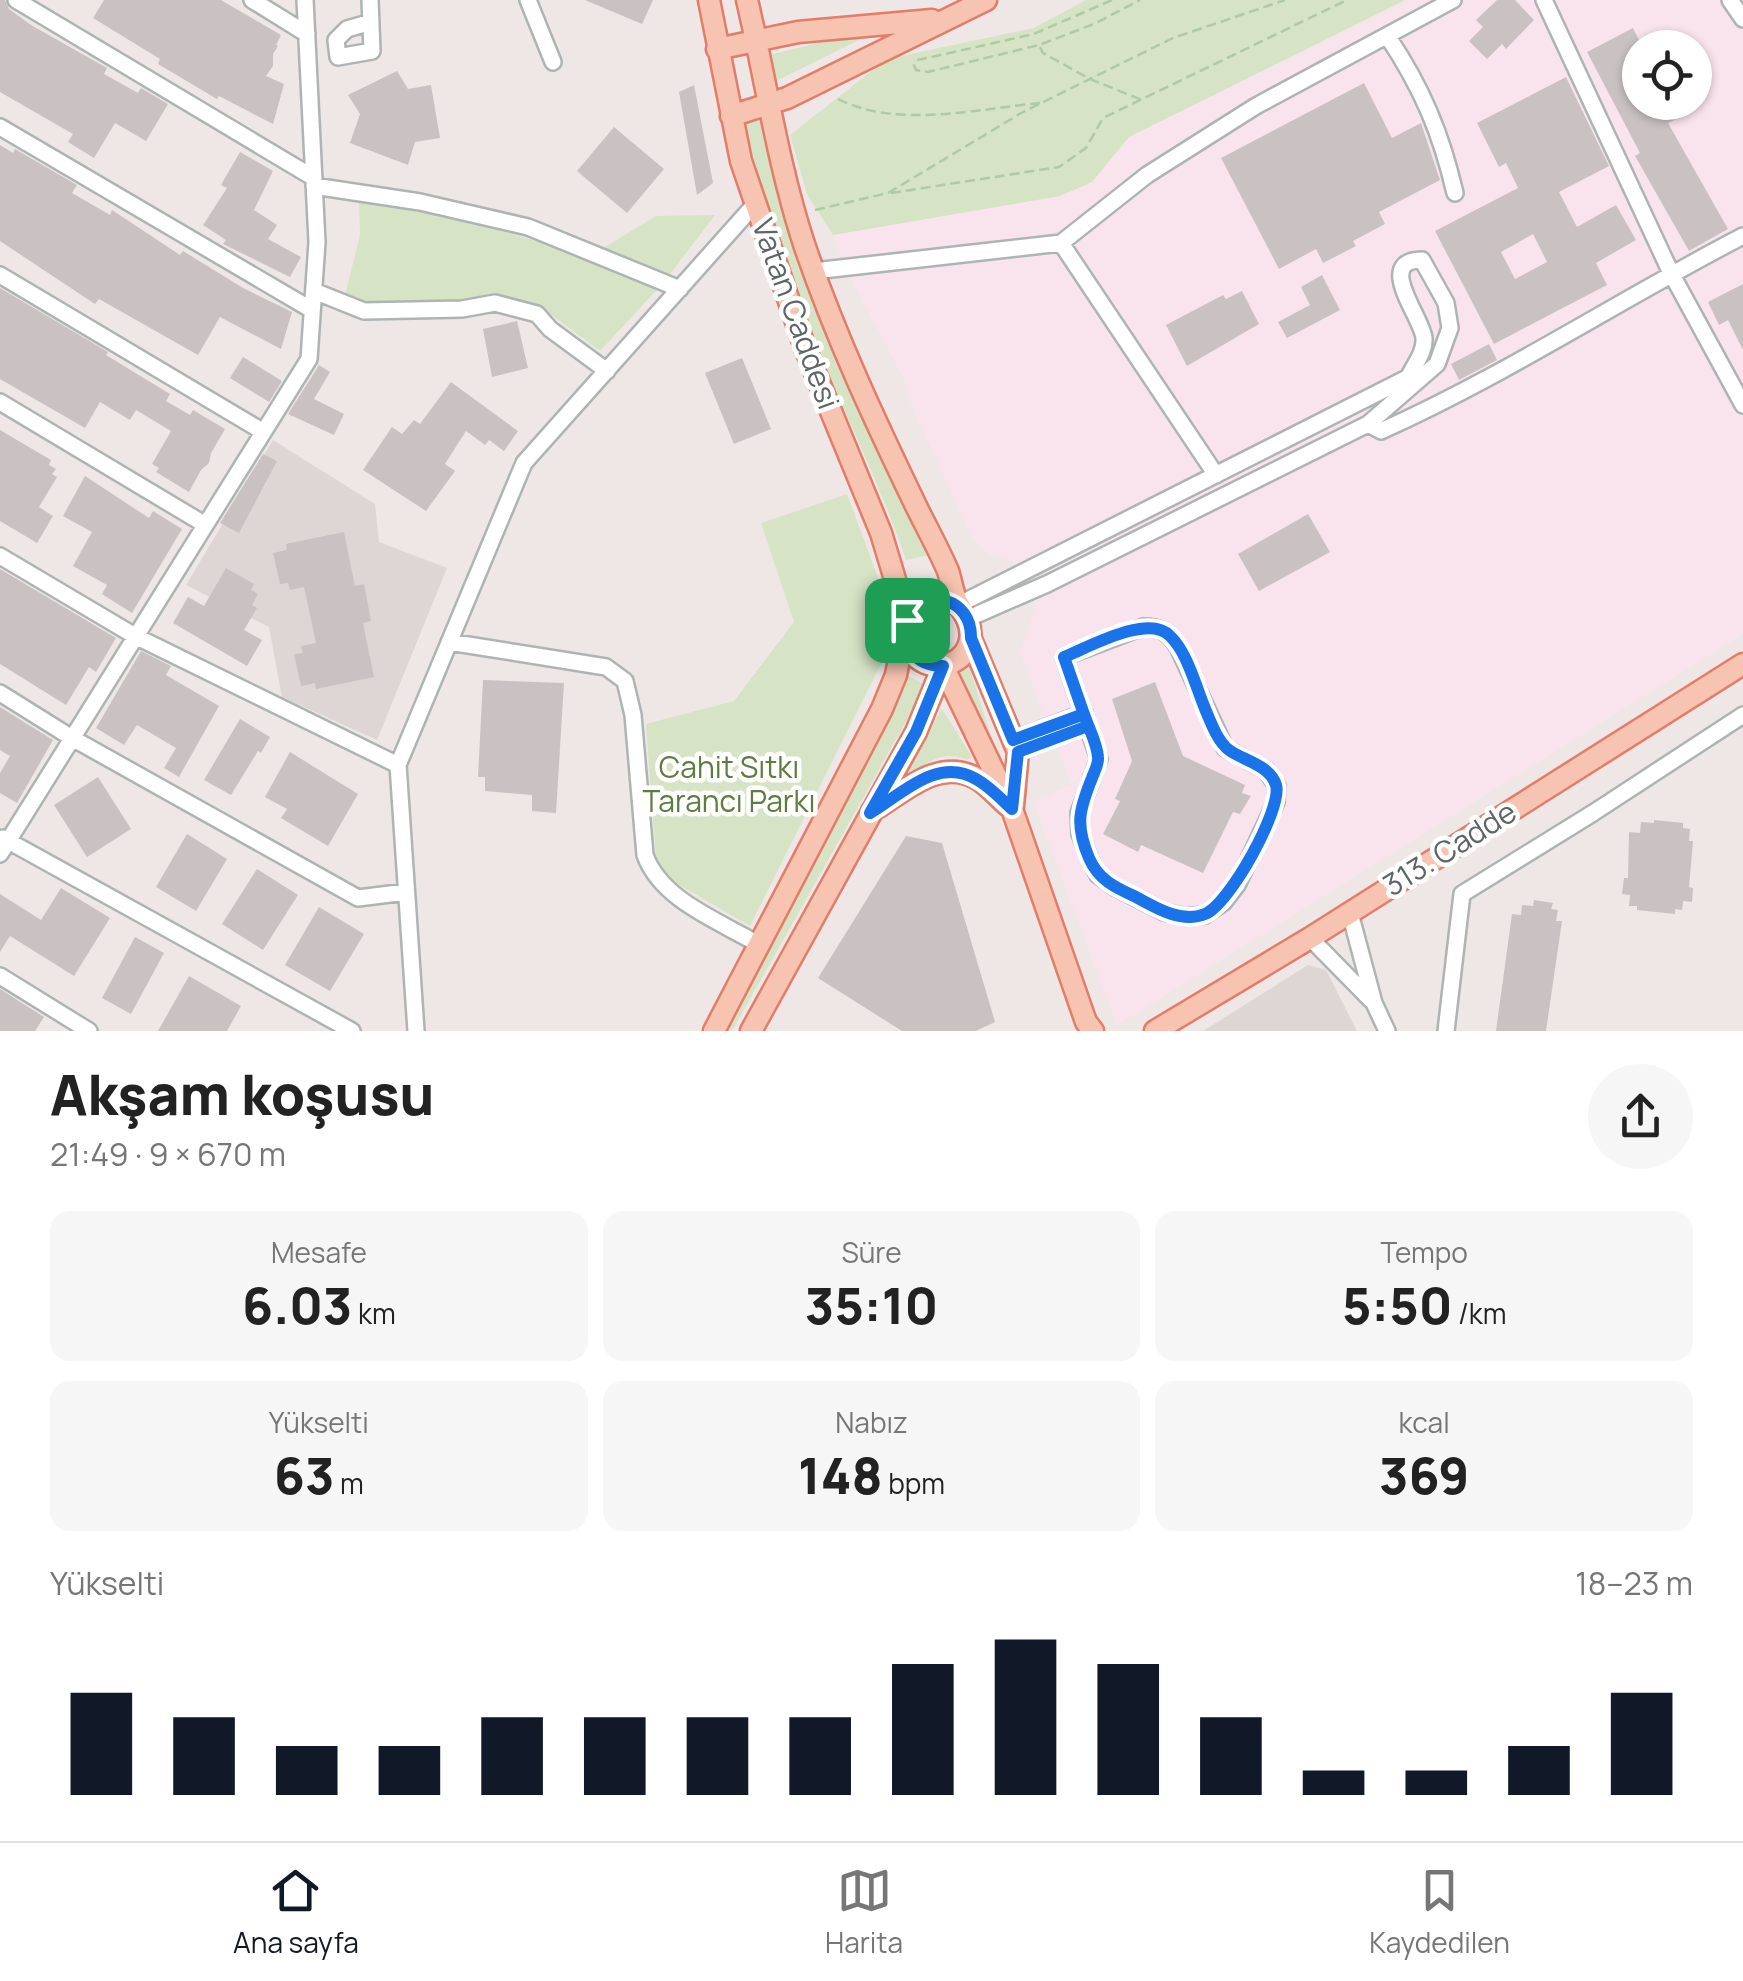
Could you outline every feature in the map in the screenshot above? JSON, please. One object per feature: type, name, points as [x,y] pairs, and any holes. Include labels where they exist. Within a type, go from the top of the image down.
[{"type":"main road","name":"Vatan Caddesi","points":[[710,0],[741,161],[805,348],[881,533],[906,628]]},
{"type":"main road","name":"Vatan Caddesi","points":[[747,0],[782,166],[814,271],[871,413],[949,574],[966,621]]},
{"type":"main road","points":[[731,116],[786,98],[986,0]]},
{"type":"main road","points":[[717,48],[798,32],[944,19]]},
{"type":"main road","points":[[714,1031],[882,709],[896,675],[912,611],[930,600],[940,598],[966,621],[1016,746],[1012,809]]},
{"type":"main road","points":[[906,628],[916,658],[931,666],[943,666],[961,658],[966,621]]},
{"type":"main road","name":"313. Cadde","points":[[1155,1031],[1310,938],[1743,664]]},
{"type":"main road","points":[[943,666],[1012,809],[1086,1022],[1094,1031]]},
{"type":"main road","points":[[751,1031],[916,732],[943,666]]},
{"type":"main road","points":[[870,813],[922,779],[948,771],[976,778],[1012,809]]},
{"type":"street","points":[[16,0],[314,182],[528,227],[680,288]]},
{"type":"street","points":[[252,0],[307,34]]},
{"type":"street","points":[[305,0],[317,242],[309,359],[3,844],[352,1031]]},
{"type":"street","points":[[370,0],[371,22]]},
{"type":"street","points":[[528,0],[553,62]]},
{"type":"street","points":[[814,271],[1061,243],[1146,175],[1256,106],[1454,0]]},
{"type":"street","points":[[1544,0],[1671,273],[1743,405]]},
{"type":"street","points":[[1730,0],[1743,19]]},
{"type":"street","points":[[1388,37],[1414,75],[1443,141],[1455,193]]},
{"type":"street","points":[[0,126],[312,310]]},
{"type":"street","points":[[416,1031],[398,765],[524,463],[755,204]]},
{"type":"street","points":[[1368,424],[1381,430],[1444,403],[1743,236]]},
{"type":"street","points":[[1061,243],[1216,475]]},
{"type":"street","points":[[966,621],[1368,424],[1436,364],[1450,328],[1446,302],[1422,260],[1412,260],[1403,267],[1400,277],[1423,327],[1424,346],[1409,376]]},
{"type":"street","points":[[0,275],[262,431]]},
{"type":"street","points":[[314,291],[364,311],[462,309],[494,303],[537,314],[607,371]]},
{"type":"street","points":[[966,621],[1216,475],[1436,364]]},
{"type":"street","points":[[0,402],[204,524]]},
{"type":"street","points":[[0,556],[135,636],[398,765]]},
{"type":"street","points":[[1143,627],[1169,633],[1225,748],[1266,770],[1277,786],[1276,802],[1237,885],[1224,902],[1205,914],[1186,917],[1164,912],[1098,875],[1080,834],[1078,813],[1099,760],[1086,719],[1064,657],[1143,627]]},
{"type":"street","points":[[449,642],[606,667],[624,682],[634,715],[645,855],[650,869],[667,890],[758,944]]},
{"type":"street","points":[[0,693],[72,738],[358,898],[406,892]]},
{"type":"street","points":[[1446,1031],[1462,894],[1743,714]]},
{"type":"street","points":[[1016,746],[1086,719]]},
{"type":"street","points":[[1350,912],[1374,1003],[1387,1031]]},
{"type":"street","points":[[1310,938],[1374,1003]]},
{"type":"street","points":[[0,976],[90,1031]]},
{"type":"path","points":[[1112,0],[1034,34],[918,60],[914,65],[916,70],[928,72],[1039,46],[1140,0]]},
{"type":"path","points":[[888,193],[1042,103],[1173,38],[1285,0]]},
{"type":"path","points":[[796,214],[888,193],[1059,168],[1086,148],[1104,118],[1348,0]]},
{"type":"path","points":[[1039,46],[1043,53],[1090,79],[1142,100]]},
{"type":"path","points":[[838,99],[857,109],[904,116],[1042,103]]},
{"type":"shaded area","points":[[1409,0],[1743,0],[1743,634],[1117,1025],[1033,801],[1072,785],[1020,653],[1036,605],[1014,562],[989,554],[971,536],[905,390],[906,383],[845,267],[833,235],[1060,196],[1092,182],[1129,137]]},
{"type":"shaded area","points":[[273,440],[375,504],[379,542],[447,568],[377,740],[282,697],[269,627],[186,585]]},
{"type":"shaded area","points":[[1308,965],[1326,970],[1357,1031],[1203,1031]]},
{"type":"green space","points":[[1086,0],[1405,0],[1129,137],[1092,182],[1060,196],[833,235],[807,194],[790,135],[887,59],[1034,28]]},
{"type":"green space","points":[[866,32],[867,36],[774,82],[768,55]]},
{"type":"green space","points":[[762,117],[776,193],[809,287],[928,555],[906,560],[805,314],[744,122]]},
{"type":"green space","points":[[359,198],[449,216],[584,255],[595,253],[656,216],[715,215],[664,282],[600,351],[545,310],[493,294],[456,301],[369,304],[345,295],[360,235]]},
{"type":"green space","name":"Cahit Sıtkı Tarancı Parkı","points":[[847,494],[890,610],[884,658],[750,926],[674,882],[656,859],[646,724],[734,701],[794,622],[761,523]]},
{"type":"green space","points":[[962,663],[968,663],[994,746],[954,678]]},
{"type":"green space","points":[[907,675],[926,686],[732,1031],[727,1031],[886,727]]},
{"type":"green space","points":[[942,709],[972,757],[936,759],[892,789]]},
{"type":"building","points":[[0,0],[5,0],[9,9],[31,25],[107,68],[104,74],[138,93],[141,88],[168,104],[146,141],[115,123],[94,158],[68,142],[73,134],[0,92]]},
{"type":"building","points":[[104,0],[221,0],[281,35],[273,66],[266,76],[284,84],[273,124],[219,96],[217,99],[93,18]]},
{"type":"building","points":[[585,0],[653,0],[642,24]]},
{"type":"building","points":[[1497,0],[1515,0],[1534,20],[1506,49],[1502,44],[1487,59],[1469,41],[1483,27],[1476,20]]},
{"type":"building","points":[[1622,34],[1622,119],[1587,52]]},
{"type":"building","points":[[397,71],[408,89],[431,85],[440,138],[415,142],[408,165],[350,143],[360,114],[348,95]]},
{"type":"building","points":[[1566,77],[1609,166],[1559,192],[1577,227],[1616,205],[1636,240],[1596,263],[1607,285],[1494,344],[1435,231],[1518,188],[1506,163],[1499,167],[1477,123]],"holes":[[[1533,234],[1547,262],[1515,279],[1501,252]]]},
{"type":"building","points":[[1364,83],[1392,138],[1421,123],[1440,180],[1379,212],[1385,224],[1353,241],[1356,246],[1323,263],[1316,249],[1279,269],[1221,158]]},
{"type":"building","points":[[694,85],[713,183],[697,195],[679,92]]},
{"type":"building","points":[[1623,120],[1675,120],[1668,123],[1728,229],[1689,251],[1635,156],[1640,153]]},
{"type":"building","points":[[614,127],[664,169],[627,213],[577,171]]},
{"type":"building","points":[[0,145],[13,153],[15,149],[77,185],[72,193],[110,215],[112,210],[180,255],[183,251],[292,312],[281,349],[220,317],[198,355],[99,299],[95,304],[0,241]]},
{"type":"building","points":[[240,152],[273,171],[254,210],[277,225],[268,239],[301,257],[290,277],[223,244],[226,240],[203,225],[227,188],[221,185]]},
{"type":"building","points":[[1322,275],[1340,310],[1287,338],[1278,322],[1310,305],[1301,287]]},
{"type":"building","points":[[1743,284],[1743,350],[1728,320],[1719,325],[1708,302]]},
{"type":"building","points":[[0,288],[170,394],[166,401],[190,415],[193,410],[225,429],[189,492],[156,472],[159,468],[152,464],[171,431],[136,410],[130,420],[100,402],[85,428],[0,379]]},
{"type":"building","points":[[1242,291],[1259,324],[1187,366],[1166,325],[1223,295],[1226,299]]},
{"type":"building","points":[[517,321],[528,368],[492,377],[483,329]]},
{"type":"building","points":[[1489,344],[1497,360],[1459,380],[1451,364]]},
{"type":"building","points":[[243,357],[282,381],[269,402],[230,378]]},
{"type":"building","points":[[742,358],[771,429],[734,444],[705,373]]},
{"type":"building","points":[[319,365],[330,372],[314,399],[344,414],[334,435],[288,414]]},
{"type":"building","points":[[451,382],[518,431],[504,451],[489,440],[485,445],[466,431],[445,464],[455,471],[426,511],[363,470],[392,427],[402,434],[414,420],[420,424]]},
{"type":"building","points":[[0,430],[51,460],[49,465],[56,469],[52,474],[57,477],[39,507],[53,516],[37,543],[0,521]]},
{"type":"building","points":[[263,454],[277,461],[239,533],[220,523]]},
{"type":"building","points":[[85,476],[149,518],[153,511],[182,529],[132,613],[102,594],[107,585],[73,566],[92,532],[63,516]]},
{"type":"building","points":[[1308,514],[1330,552],[1259,591],[1238,554]]},
{"type":"building","points":[[344,532],[355,586],[364,584],[371,621],[363,623],[374,677],[316,689],[315,683],[301,686],[294,654],[303,653],[301,646],[316,643],[304,587],[290,590],[288,583],[280,584],[273,553],[287,550],[286,544]]},
{"type":"building","points":[[226,568],[254,584],[251,590],[258,594],[252,605],[257,608],[244,630],[262,640],[247,666],[173,623],[188,597],[204,606]]},
{"type":"building","points":[[0,569],[116,638],[96,672],[89,667],[66,705],[0,664]]},
{"type":"building","points":[[141,651],[171,666],[166,675],[219,706],[179,777],[164,768],[176,748],[137,725],[124,745],[96,728]]},
{"type":"building","points":[[483,680],[564,683],[556,813],[532,811],[532,795],[485,791],[485,777],[478,777]]},
{"type":"building","points":[[1155,682],[1183,756],[1245,785],[1242,793],[1251,796],[1240,814],[1233,812],[1203,873],[1141,845],[1138,852],[1103,834],[1120,801],[1115,799],[1132,761],[1112,699]]},
{"type":"building","points":[[0,707],[53,740],[17,803],[0,793],[0,773],[10,756],[0,750]]},
{"type":"building","points":[[240,719],[270,737],[231,795],[204,780]]},
{"type":"building","points":[[290,752],[358,794],[328,846],[281,818],[287,809],[265,797]]},
{"type":"building","points":[[98,777],[131,829],[87,857],[54,805]]},
{"type":"building","points":[[1641,822],[1683,823],[1683,828],[1690,829],[1689,841],[1693,841],[1689,887],[1693,888],[1692,902],[1683,901],[1682,910],[1675,909],[1675,914],[1637,910],[1637,906],[1629,906],[1630,895],[1622,894],[1624,878],[1628,878],[1629,832],[1640,833]]},
{"type":"building","points":[[187,834],[227,859],[196,911],[156,887]]},
{"type":"building","points":[[906,836],[942,843],[995,1022],[976,1031],[902,1031],[818,978]]},
{"type":"building","points":[[257,869],[298,895],[263,950],[222,924]]},
{"type":"building","points":[[61,888],[110,918],[74,976],[10,936],[0,952],[0,894],[41,920]]},
{"type":"building","points":[[1534,900],[1553,903],[1551,909],[1558,910],[1556,921],[1562,921],[1546,1031],[1496,1031],[1512,914],[1521,915],[1522,905],[1533,906]]},
{"type":"building","points":[[319,907],[364,934],[330,991],[285,965]]},
{"type":"building","points":[[135,937],[164,953],[131,1014],[102,998]]},
{"type":"building","points":[[189,976],[241,1006],[227,1031],[158,1031]]},
{"type":"building","points":[[0,989],[44,1017],[35,1031],[0,1031]]},
{"type":"route","points":[[907,620],[904,628],[910,652],[931,666],[943,666],[916,732],[870,813],[922,779],[948,771],[976,778],[1012,809],[1018,752],[1088,726],[1084,714],[1078,696],[1064,657],[1133,630],[1156,627],[1169,633],[1178,647],[1225,748],[1266,770],[1277,786],[1276,802],[1237,885],[1224,902],[1205,914],[1186,917],[1164,912],[1098,875],[1080,834],[1078,813],[1099,760],[1088,726],[1084,714],[1013,740],[971,638],[972,628],[965,612],[940,598],[920,604],[907,620]]}]
